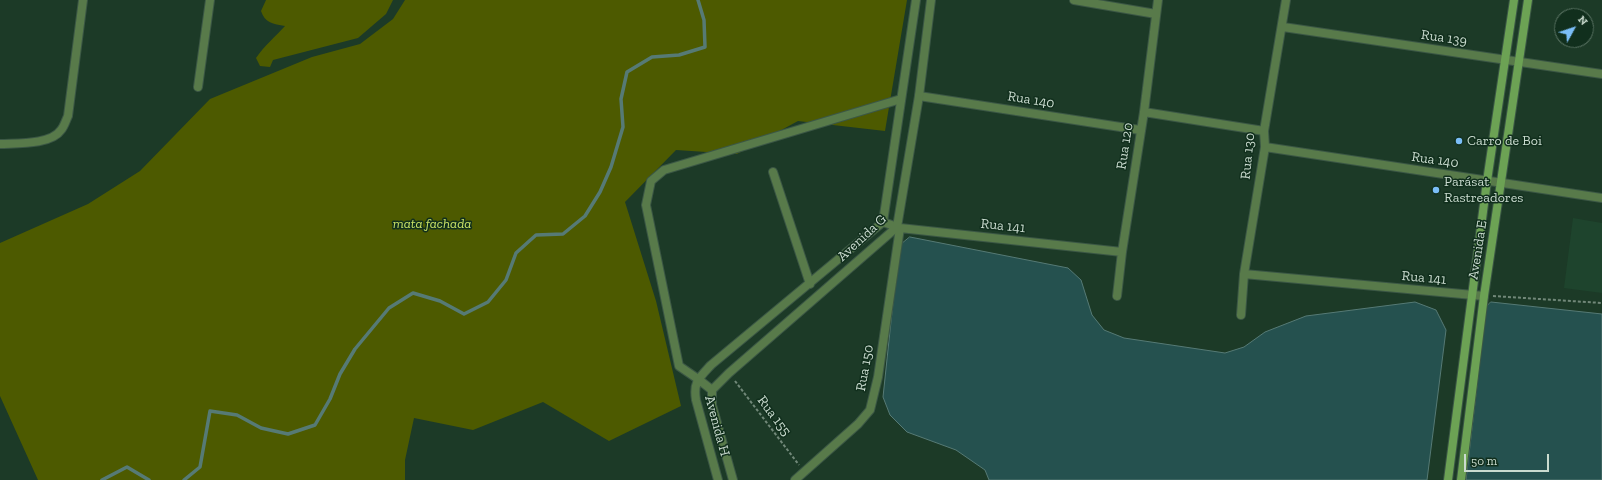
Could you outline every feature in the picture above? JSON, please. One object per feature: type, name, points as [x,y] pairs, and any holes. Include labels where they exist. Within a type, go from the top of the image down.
[{"type":"main road","name":"Avenida E","points":[[1448,480],[1471,296],[1514,0]]},
{"type":"main road","name":"Avenida E","points":[[1461,480],[1484,296],[1520,62],[1528,0]]},
{"type":"street","points":[[0,144],[40,141],[47,139],[62,130],[68,116],[83,0]]},
{"type":"street","points":[[198,86],[210,0]]},
{"type":"street","name":"Avenida G","points":[[698,379],[711,365],[883,222],[916,0]]},
{"type":"street","name":"Avenida G","points":[[712,390],[729,373],[898,227],[919,96],[931,0]]},
{"type":"street","points":[[1074,0],[1156,14]]},
{"type":"street","name":"Rua 120","points":[[1117,296],[1122,252],[1144,112],[1158,0]]},
{"type":"street","name":"Rua 130","points":[[1241,315],[1244,274],[1265,148],[1264,131],[1283,27],[1286,0]]},
{"type":"street","name":"Rua 139","points":[[1283,27],[1602,74]]},
{"type":"street","name":"Rua 140","points":[[919,96],[1140,130]]},
{"type":"street","points":[[712,390],[679,366],[646,205],[651,181],[664,170],[901,99]]},
{"type":"street","points":[[1144,112],[1264,131]]},
{"type":"street","name":"Rua 140","points":[[1265,148],[1602,198]]},
{"type":"street","points":[[773,172],[810,284]]},
{"type":"street","name":"Rua 141","points":[[883,222],[898,227],[1122,252]]},
{"type":"street","name":"Rua 150","points":[[795,480],[858,424],[870,410],[878,377],[898,227]]},
{"type":"street","name":"Rua 141","points":[[1244,274],[1484,296]]},
{"type":"street","name":"Avenida H","points":[[698,379],[694,390],[718,480]]},
{"type":"street","name":"Avenida H","points":[[712,390],[712,405],[733,480]]},
{"type":"path","points":[[1484,296],[1602,303]]},
{"type":"path","name":"Rua 155","points":[[729,373],[804,472]]},
{"type":"shaded area","points":[[1573,218],[1602,223],[1602,293],[1564,288]]},
{"type":"green space","points":[[266,0],[393,0],[386,14],[358,38],[273,60],[270,67],[260,66],[256,58],[285,26],[273,24],[265,18],[261,11]]},
{"type":"green space","name":"mata fachada","points":[[405,0],[907,0],[885,131],[798,121],[737,154],[676,150],[625,202],[656,301],[681,406],[609,441],[543,402],[473,430],[414,418],[405,460],[405,480],[38,480],[0,396],[0,243],[88,204],[140,171],[210,99],[312,57],[360,44],[393,19]]},
{"type":"water","points":[[910,237],[1068,268],[1081,280],[1092,315],[1104,330],[1124,338],[1225,353],[1244,347],[1265,332],[1306,316],[1415,302],[1436,310],[1446,330],[1427,480],[989,480],[985,470],[956,450],[907,432],[890,415],[883,397],[899,246]]},
{"type":"water","points":[[1491,302],[1602,314],[1602,480],[1466,480],[1486,307]]},
{"type":"waterway","points":[[184,480],[200,467],[210,411],[237,415],[261,428],[288,434],[315,425],[330,399],[340,374],[355,349],[389,308],[413,293],[440,301],[464,314],[488,302],[506,280],[516,253],[536,235],[563,234],[585,216],[600,192],[611,167],[623,127],[621,99],[627,72],[652,57],[679,55],[705,47],[704,20],[698,0]]},
{"type":"waterway","points":[[102,480],[127,467],[149,480]]},
{"type":"place","name":"Carro de Boi","points":[[1459,141]]},
{"type":"place","name":"Parásat Rastreadores","points":[[1436,190]]}]
